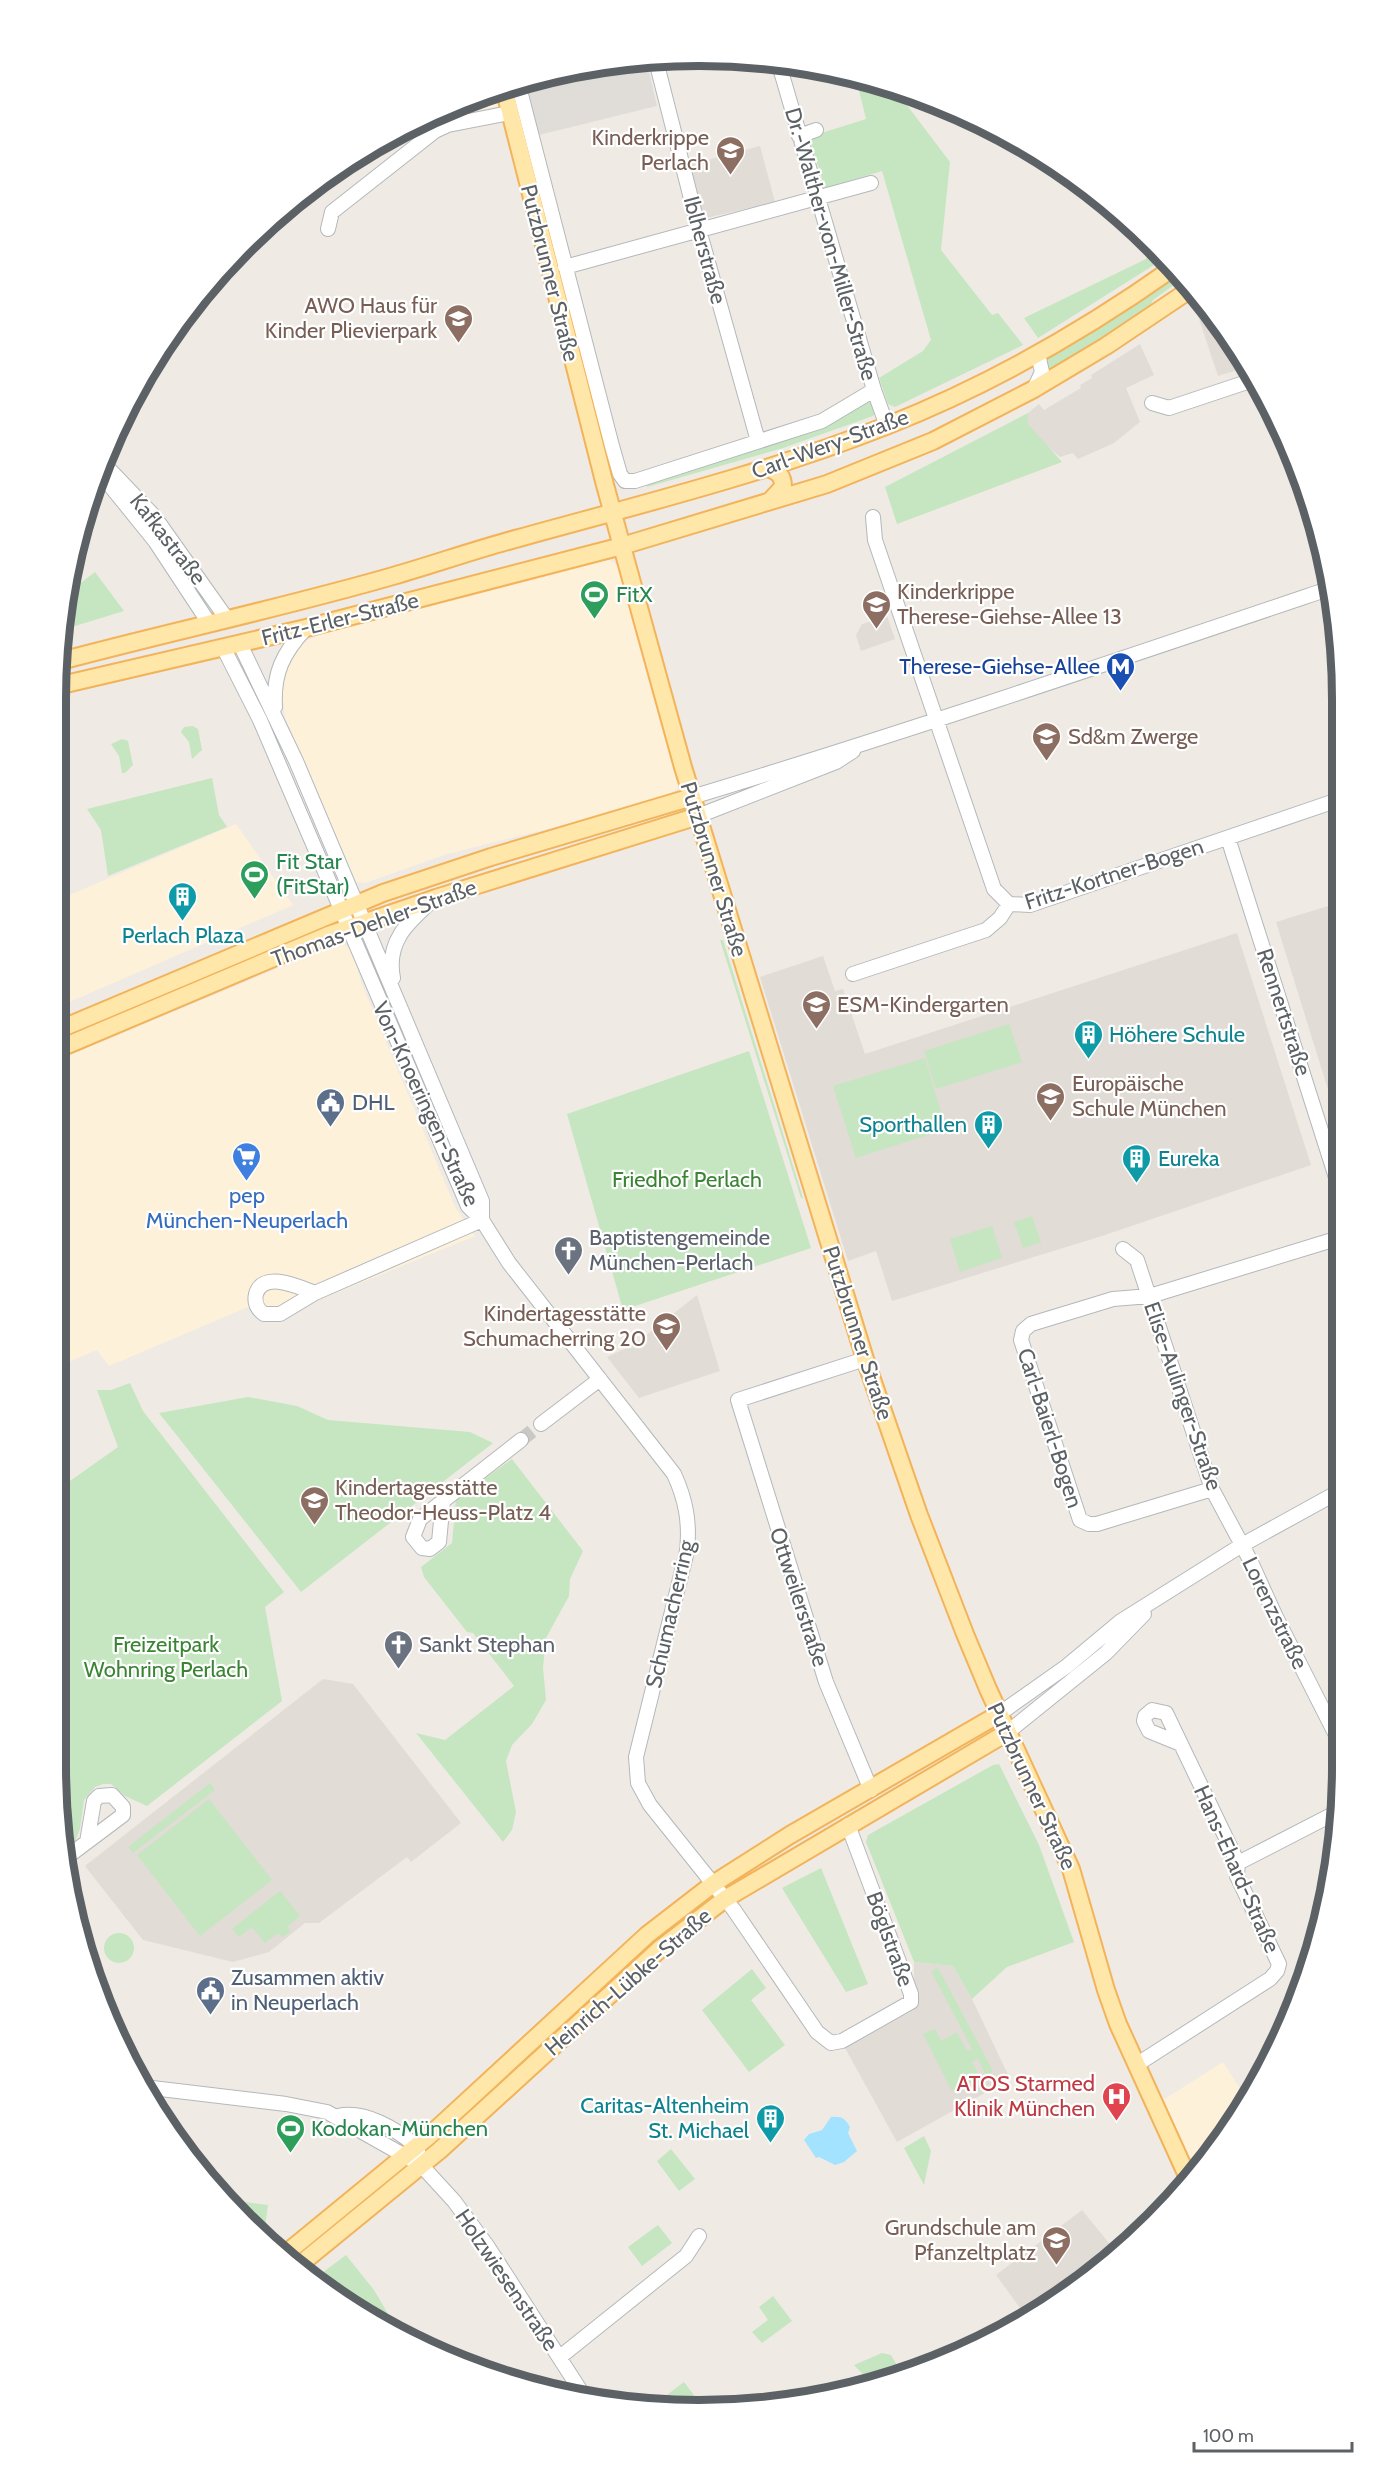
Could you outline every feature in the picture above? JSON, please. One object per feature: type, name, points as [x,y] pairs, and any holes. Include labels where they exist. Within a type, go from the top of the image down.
[{"type":"main road","name":"Putzbrunner Straße","points":[[506,97],[598,458],[692,797],[865,1359],[938,1565],[999,1714],[1071,1869],[1106,1990],[1136,2065],[1185,2172]]},
{"type":"main road","name":"Carl-Wery-Straße","points":[[613,512],[768,468],[887,426],[1038,354],[1131,298],[1167,273]]},
{"type":"main road","name":"Carl-Wery-Straße","points":[[622,546],[770,502],[883,463],[1034,389],[1106,346],[1184,293]]},
{"type":"main road","points":[[768,468],[777,471],[783,479],[783,488],[770,502]]},
{"type":"main road","name":"Fritz-Erler-Straße","points":[[67,659],[397,575],[446,558],[613,512]]},
{"type":"main road","name":"Fritz-Erler-Straße","points":[[66,684],[306,628],[622,546]]},
{"type":"main road","name":"Von-Knoeringen-Straße","points":[[227,619],[240,644]]},
{"type":"main road","points":[[209,623],[223,647]]},
{"type":"main road","name":"Thomas-Dehler-Straße","points":[[66,1027],[357,903],[449,870],[692,797]]},
{"type":"main road","name":"Thomas-Dehler-Straße","points":[[66,1046],[349,928],[436,898],[698,816]]},
{"type":"main road","name":"Heinrich-Lübke-Straße","points":[[290,2250],[410,2152],[638,1943],[713,1884],[790,1835],[999,1714]]},
{"type":"main road","name":"Heinrich-Lübke-Straße","points":[[304,2261],[421,2165],[661,1947],[725,1899],[1008,1732]]},
{"type":"street","name":"Iblherstraße","points":[[658,67],[699,230],[759,441]]},
{"type":"street","name":"Dr.-Walther-von-Miller-Straße","points":[[781,71],[874,390],[887,426]]},
{"type":"street","name":"Putzbrunner Straße","points":[[520,92],[620,474],[625,481],[635,481],[759,441]]},
{"type":"street","points":[[328,229],[332,212],[435,131],[448,125],[509,113]]},
{"type":"street","points":[[799,136],[816,130]]},
{"type":"street","points":[[565,267],[871,183]]},
{"type":"street","points":[[1034,389],[1042,372],[1038,354]]},
{"type":"street","points":[[1152,403],[1169,408],[1246,382]]},
{"type":"street","points":[[759,441],[822,421],[874,390]]},
{"type":"street","points":[[598,458],[612,446]]},
{"type":"street","name":"Kafkastraße","points":[[109,470],[154,516],[227,619]]},
{"type":"street","name":"Kafkastraße","points":[[106,480],[166,557],[209,623]]},
{"type":"street","name":"Fritz-Kortner-Bogen","points":[[873,517],[875,540],[994,889],[1009,904],[1030,905],[1332,802]]},
{"type":"street","points":[[692,797],[832,752],[860,747],[1323,591]]},
{"type":"street","points":[[276,715],[274,693],[280,662],[288,648],[306,628]]},
{"type":"street","name":"Von-Knoeringen-Straße","points":[[240,644],[276,715],[366,922],[482,1201],[482,1220]]},
{"type":"street","points":[[223,647],[260,720],[349,928]]},
{"type":"street","points":[[698,816],[836,762],[860,747]]},
{"type":"street","name":"Rennertstraße","points":[[1228,838],[1332,1165]]},
{"type":"street","name":"Von-Knoeringen-Straße","points":[[396,995],[391,970],[395,940],[412,918],[436,898]]},
{"type":"street","points":[[853,974],[986,930],[1000,918],[1009,904]]},
{"type":"street","name":"Von-Knoeringen-Straße","points":[[349,928],[468,1206],[482,1220]]},
{"type":"street","points":[[315,1293],[482,1220]]},
{"type":"street","name":"Schumacherring","points":[[482,1220],[509,1263],[674,1474],[688,1516],[687,1551],[636,1757],[636,1770],[638,1783],[650,1805],[725,1899]]},
{"type":"street","points":[[1150,1296],[1332,1240]]},
{"type":"street","name":"Elise-Aulinger-Straße","points":[[1123,1249],[1137,1260],[1212,1489],[1242,1545]]},
{"type":"street","name":"Carl-Baierl-Bogen","points":[[1150,1296],[1113,1299],[1031,1324],[1023,1331],[1021,1340],[1076,1514],[1080,1520],[1089,1524],[1097,1524],[1212,1489]]},
{"type":"street","name":"Ottweilerstraße","points":[[865,1359],[738,1400],[826,1682],[871,1790]]},
{"type":"street","points":[[541,1424],[600,1379]]},
{"type":"street","points":[[444,1500],[521,1440]]},
{"type":"street","points":[[999,1714],[1043,1684],[1121,1621],[1155,1602],[1242,1545],[1332,1495]]},
{"type":"street","name":"Lorenzstraße","points":[[1242,1545],[1332,1727]]},
{"type":"street","points":[[1008,1732],[1051,1700],[1106,1653],[1155,1602]]},
{"type":"street","name":"Hans-Ehard-Straße","points":[[1136,2065],[1270,1978],[1277,1971],[1278,1958],[1237,1876],[1238,1863],[1180,1744]]},
{"type":"street","points":[[1238,1863],[1330,1816]]},
{"type":"street","name":"Böglstraße","points":[[725,1899],[817,2032],[831,2043],[842,2041],[905,2008],[911,2002],[911,1994],[848,1825]]},
{"type":"street","points":[[72,1854],[87,1842]]},
{"type":"street","points":[[154,2088],[286,2104],[338,2116],[351,2113],[368,2118],[404,2136],[410,2152],[421,2165]]},
{"type":"street","name":"Holzwiesenstraße","points":[[421,2165],[454,2201],[488,2247],[580,2389]]},
{"type":"street","points":[[560,2357],[686,2256],[699,2236]]},
{"type":"shaded area","points":[[648,68],[657,106],[539,135],[528,90],[576,78]]},
{"type":"shaded area","points":[[497,100],[498,106],[453,116]]},
{"type":"shaded area","name":"Kinderkrippe Perlach","points":[[760,146],[775,202],[706,218],[702,215],[689,165]]},
{"type":"shaded area","points":[[1195,307],[1225,347],[1239,370],[1218,376]]},
{"type":"shaded area","points":[[1140,344],[1154,375],[1126,388],[1140,422],[1114,443],[1078,459],[1073,453],[1060,457],[1041,441],[1028,424],[1028,413],[1039,404],[1044,410],[1081,388],[1080,385],[1092,378],[1091,375]]},
{"type":"shaded area","points":[[610,560],[619,567],[679,782],[677,789],[661,798],[606,814],[447,854],[365,883],[356,882],[285,717],[282,692],[283,671],[297,648],[308,640],[336,628],[598,561]]},
{"type":"shaded area","name":"Kinderkrippe Therese-Giehse-Allee 13","points":[[887,616],[895,639],[861,651],[856,635],[862,624]]},
{"type":"shaded area","name":"Perlach Plaza","points":[[236,824],[293,905],[66,1004],[66,897]]},
{"type":"shaded area","points":[[1332,905],[1332,1103],[1276,922]]},
{"type":"shaded area","name":"Europäische Schule München","points":[[1237,933],[1311,1165],[1102,1236],[892,1301],[876,1251],[848,1261],[760,977],[823,956],[835,991],[843,989],[865,1054]]},
{"type":"shaded area","points":[[336,944],[344,944],[353,953],[361,982],[455,1207],[475,1236],[292,1311],[255,1313],[248,1307],[109,1366],[97,1350],[66,1363],[66,1057]]},
{"type":"shaded area","name":"Kindertagesstätte Schumacherring 20","points":[[697,1295],[720,1371],[639,1398],[607,1357],[635,1344]]},
{"type":"shaded area","points":[[323,1679],[353,1684],[461,1823],[411,1862],[407,1857],[319,1923],[305,1923],[269,1952],[233,1962],[143,1940],[85,1866]]},
{"type":"shaded area","points":[[914,1962],[953,1966],[972,1999],[1010,2079],[897,2142],[845,2048],[914,2010]]},
{"type":"shaded area","points":[[1223,2062],[1242,2092],[1225,2119],[1182,2176],[1149,2109]]},
{"type":"shaded area","name":"Grundschule am Pfanzeltplatz","points":[[1082,2210],[1112,2246],[1051,2293],[1022,2311],[996,2275]]},
{"type":"green space","points":[[858,87],[908,102],[906,104],[950,162],[941,250],[992,315],[998,313],[1023,345],[895,407],[888,404],[879,378],[923,351],[931,340],[882,171],[825,188],[809,137],[866,119]]},
{"type":"green space","points":[[1150,254],[1158,263],[1038,338],[1024,318],[1146,259]]},
{"type":"green space","points":[[1170,276],[1176,283],[1153,300],[1147,312],[1047,374],[1045,356]]},
{"type":"green space","points":[[865,401],[872,403],[877,411],[873,416],[783,448],[647,487],[646,482]]},
{"type":"green space","points":[[1028,413],[1028,424],[1062,462],[897,524],[885,487]]},
{"type":"green space","points":[[95,572],[124,611],[70,628],[76,586]]},
{"type":"green space","points":[[193,726],[198,729],[202,750],[192,759],[189,742],[181,732],[184,727]]},
{"type":"green space","points":[[122,739],[128,741],[133,765],[125,773],[122,773],[119,756],[111,744]]},
{"type":"green space","points":[[212,778],[219,815],[227,827],[108,876],[101,830],[87,809]]},
{"type":"green space","points":[[720,940],[723,940],[803,1198],[801,1198]]},
{"type":"green space","points":[[1009,1024],[1022,1062],[936,1089],[924,1051]]},
{"type":"green space","name":"Friedhof Perlach","points":[[749,1051],[811,1248],[623,1310],[567,1114]]},
{"type":"green space","points":[[925,1058],[946,1129],[856,1158],[833,1086]]},
{"type":"green space","points":[[1032,1216],[1041,1242],[1023,1248],[1014,1222]]},
{"type":"green space","points":[[992,1226],[1002,1258],[960,1272],[950,1239]]},
{"type":"green space","name":"Freizeitpark Wohnring Perlach","points":[[130,1383],[143,1411],[284,1592],[265,1607],[282,1701],[147,1806],[125,1796],[111,1784],[95,1787],[84,1800],[80,1829],[71,1847],[66,1767],[66,1484],[118,1447],[97,1390],[111,1390]]},
{"type":"green space","points":[[248,1397],[297,1406],[328,1420],[470,1432],[493,1443],[301,1592],[159,1413]]},
{"type":"green space","points":[[512,1459],[583,1551],[570,1579],[569,1596],[546,1638],[543,1667],[546,1700],[532,1724],[512,1745],[506,1761],[516,1812],[512,1830],[503,1842],[416,1733],[445,1740],[514,1686],[473,1633],[467,1632],[424,1577],[421,1567],[452,1543],[456,1499]]},
{"type":"green space","points":[[999,1764],[1039,1845],[1074,1942],[1007,1967],[972,1999],[953,1966],[914,1962],[866,1842],[868,1835],[993,1765]]},
{"type":"green space","points":[[210,1783],[215,1790],[133,1853],[128,1847]]},
{"type":"green space","points":[[209,1799],[272,1880],[200,1936],[137,1855]]},
{"type":"green space","points":[[821,1868],[868,1984],[846,1992],[782,1888]]},
{"type":"green space","points":[[280,1891],[300,1916],[288,1926],[290,1932],[283,1937],[278,1933],[265,1943],[252,1927],[239,1937],[232,1929]]},
{"type":"green space","points":[[119,1933],[130,1937],[134,1948],[130,1959],[119,1963],[108,1959],[104,1948],[108,1937]]},
{"type":"green space","points":[[938,1968],[993,2071],[986,2075],[931,1971]]},
{"type":"green space","points":[[752,1969],[766,1988],[751,2000],[785,2045],[749,2072],[702,2010]]},
{"type":"green space","points":[[935,2029],[941,2041],[957,2032],[967,2051],[972,2049],[977,2059],[972,2062],[980,2077],[952,2091],[923,2034]]},
{"type":"green space","points":[[924,2136],[931,2151],[924,2185],[904,2148]]},
{"type":"green space","points":[[671,2149],[695,2179],[679,2191],[657,2161]]},
{"type":"green space","points":[[245,2202],[268,2205],[265,2227],[251,2215],[244,2207]]},
{"type":"green space","points":[[658,2225],[672,2243],[642,2266],[628,2247]]},
{"type":"green space","points":[[346,2255],[374,2290],[392,2320],[347,2293],[321,2274]]},
{"type":"green space","points":[[773,2296],[792,2321],[762,2343],[752,2332],[768,2320],[759,2307]]},
{"type":"green space","points":[[882,2353],[891,2355],[898,2367],[866,2377],[854,2365]]},
{"type":"green space","points":[[684,2382],[694,2395],[688,2400],[661,2399]]},
{"type":"water","points":[[831,2117],[843,2118],[850,2127],[848,2133],[857,2151],[844,2162],[835,2165],[819,2157],[816,2158],[804,2140],[809,2134],[822,2130]]},
{"type":"tunnel","points":[[521,1440],[541,1424]]},
{"type":"place","name":"Kinderkrippe Perlach","points":[[730,176]]},
{"type":"place","name":"AWO Haus für Kinder Plievierpark","points":[[458,344]]},
{"type":"place","name":"FitX","points":[[595,620]]},
{"type":"place","name":"Kinderkrippe Therese-Giehse-Allee 13","points":[[876,630]]},
{"type":"place","name":"Therese-Giehse-Allee","points":[[1121,692]]},
{"type":"place","name":"Sd&m Zwerge","points":[[1047,762]]},
{"type":"place","name":"Fit Star (FitStar)","points":[[255,900]]},
{"type":"place","name":"Perlach Plaza","points":[[183,922]]},
{"type":"place","name":"ESM-Kindergarten","points":[[816,1030]]},
{"type":"place","name":"Höhere Schule","points":[[1088,1060]]},
{"type":"place","name":"Europäische Schule München","points":[[1051,1122]]},
{"type":"place","name":"DHL","points":[[331,1128]]},
{"type":"place","name":"Sporthallen","points":[[988,1150]]},
{"type":"place","name":"pep München-Neuperlach","points":[[247,1182]]},
{"type":"place","name":"Eureka","points":[[1137,1184]]},
{"type":"place","name":"Baptistengemeinde München-Perlach","points":[[568,1276]]},
{"type":"place","name":"Kindertagesstätte Schumacherring 20","points":[[667,1352]]},
{"type":"place","name":"Kindertagesstätte Theodor-Heuss-Platz 4","points":[[314,1526]]},
{"type":"place","name":"Sankt Stephan","points":[[398,1670]]},
{"type":"place","name":"Zusammen aktiv in Neuperlach","points":[[210,2016]]},
{"type":"place","name":"ATOS Starmed Klinik München","points":[[1116,2122]]},
{"type":"place","name":"Caritas-Altenheim St. Michael","points":[[770,2144]]},
{"type":"place","name":"Kodokan-München","points":[[290,2154]]},
{"type":"place","name":"Grundschule am Pfanzeltplatz","points":[[1057,2266]]}]
